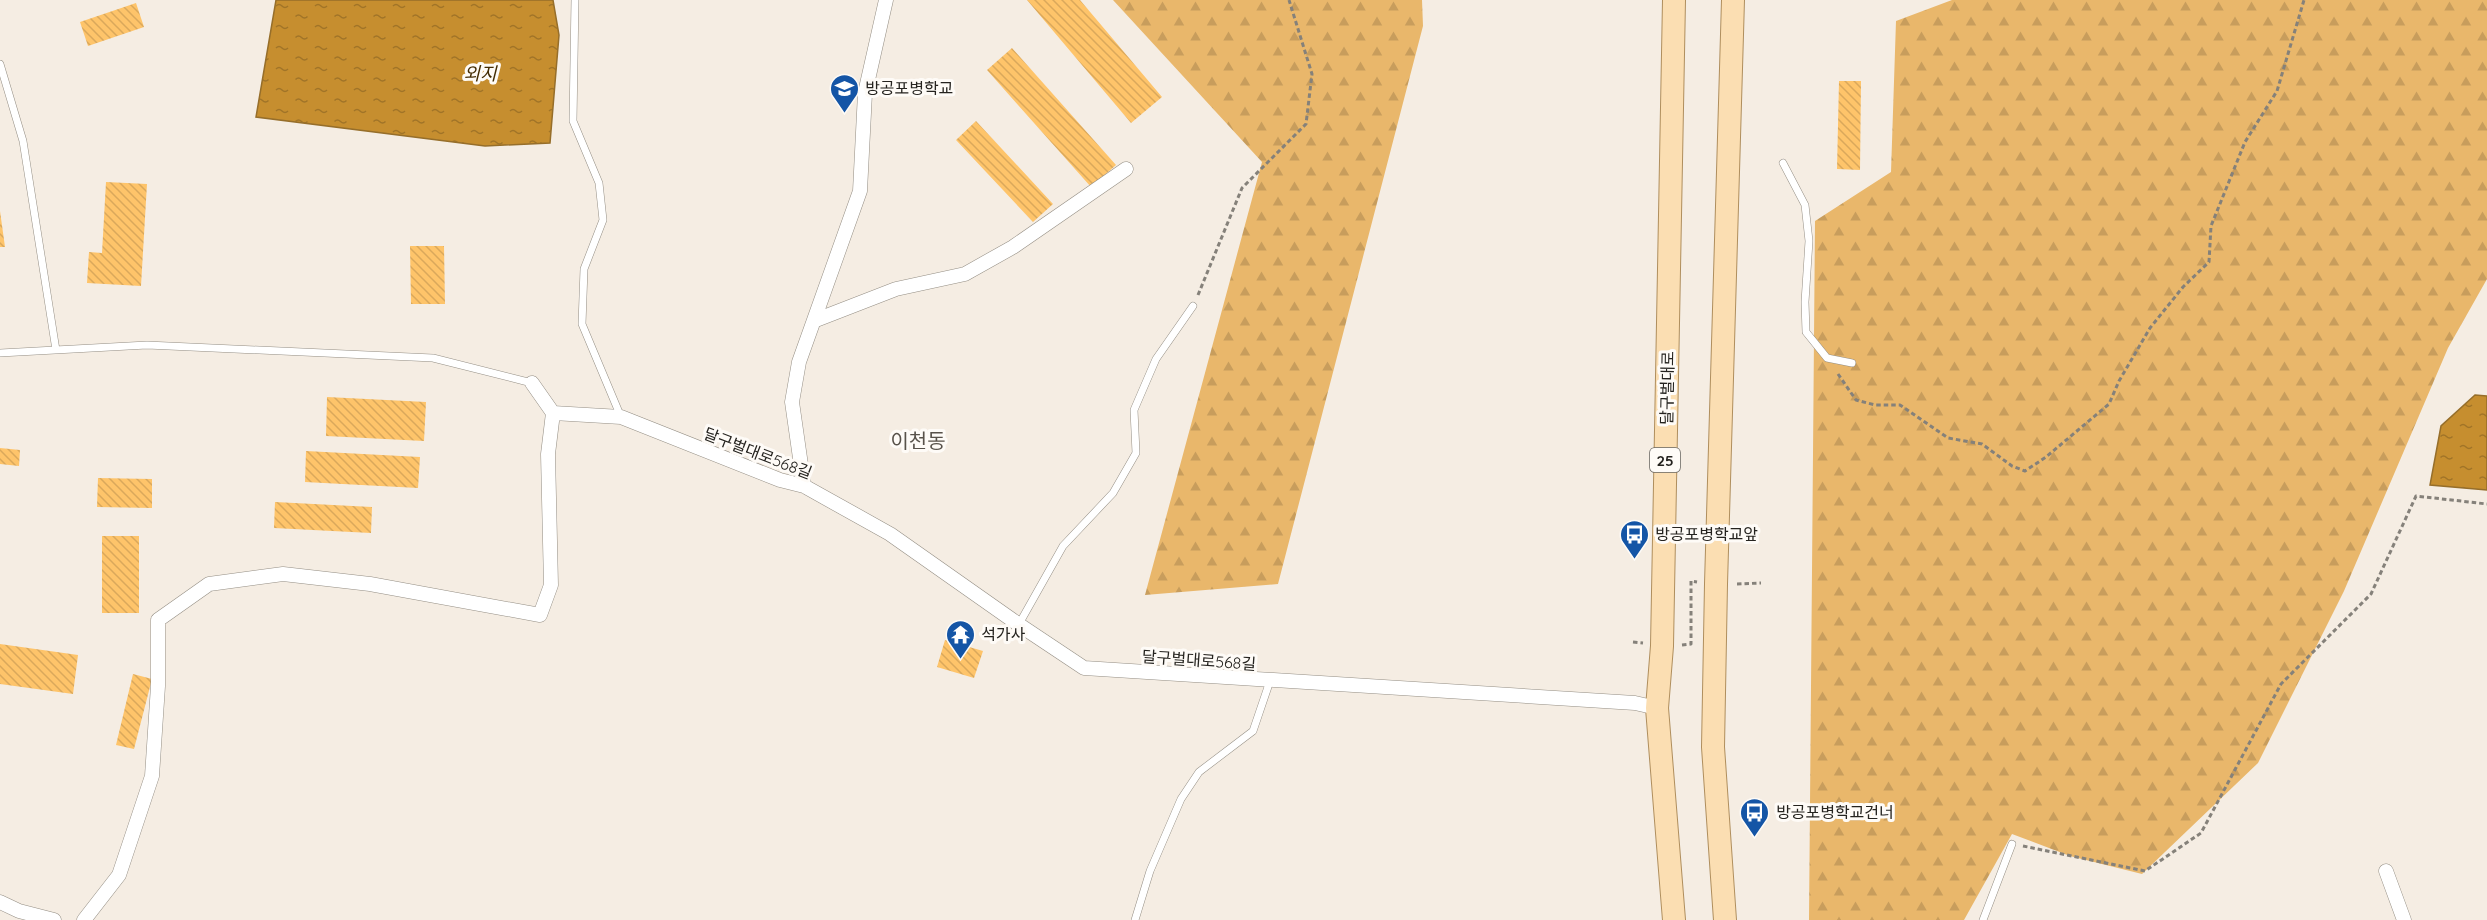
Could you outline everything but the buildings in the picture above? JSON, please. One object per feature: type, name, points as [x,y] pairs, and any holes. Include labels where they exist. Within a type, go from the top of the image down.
[{"type":"main road","name":"달구벌대로","points":[[1674,0],[1662,646],[1657,708],[1674,920]]},
{"type":"main road","points":[[1725,920],[1713,747],[1716,561],[1733,0]]},
{"type":"street","points":[[804,486],[792,402],[799,363],[860,191],[865,93],[886,0]]},
{"type":"street","points":[[816,320],[896,289],[965,274],[1013,247],[1126,169]]},
{"type":"street","points":[[84,920],[119,875],[152,776],[158,686],[158,620],[209,584],[283,574],[370,584],[540,615],[551,585],[548,454],[553,413],[532,383]]},
{"type":"street","name":"달구벌대로568길","points":[[553,413],[621,417],[780,480],[804,486],[890,534],[1084,668],[1635,703],[1657,708]]},
{"type":"street","points":[[2386,872],[2404,920]]},
{"type":"street","points":[[0,902],[19,911],[54,920]]},
{"type":"lane","points":[[575,0],[573,121],[599,183],[603,220],[584,269],[582,324],[621,417]]},
{"type":"lane","points":[[0,64],[23,141],[56,350]]},
{"type":"lane","points":[[1783,163],[1805,206],[1809,242],[1805,302],[1806,333],[1827,358],[1852,363]]},
{"type":"lane","points":[[1019,624],[1062,546],[1113,493],[1136,453],[1134,410],[1156,359],[1193,306]]},
{"type":"lane","points":[[0,353],[147,345],[433,358],[532,383]]},
{"type":"lane","name":"달구벌대로568길","points":[[1135,920],[1150,871],[1181,799],[1199,772],[1253,731],[1270,681]]},
{"type":"lane","points":[[1983,920],[2013,844]]},
{"type":"path","points":[[1193,306],[1242,188],[1306,124],[1312,74],[1289,0]]},
{"type":"path","points":[[1827,358],[1856,400],[1875,405],[1900,405],[1948,438],[1982,444],[2012,466],[2025,471],[2046,457],[2109,404],[2119,381],[2150,328],[2183,287],[2208,262],[2211,226],[2245,142],[2277,91],[2304,0]]},
{"type":"path","points":[[2013,844],[2145,871],[2201,833],[2281,684],[2371,594],[2416,496],[2487,504]]},
{"type":"green space","points":[[1113,0],[1422,0],[1423,26],[1278,584],[1145,595],[1262,162]]},
{"type":"green space","points":[[1952,0],[2487,0],[2487,279],[2448,348],[2344,591],[2258,763],[2142,874],[2070,856],[2012,834],[1964,920],[1809,920],[1815,221],[1891,172],[1896,21]]},
{"type":"water","name":"외지","points":[[276,0],[553,0],[559,35],[550,143],[485,146],[256,117]]},
{"type":"water","points":[[2475,395],[2487,396],[2487,490],[2430,485],[2441,426]]},
{"type":"place","name":"방공포병학교","points":[[844,114]]},
{"type":"place","name":"방공포병학교앞","points":[[1634,560]]},
{"type":"place","name":"석가사","points":[[960,660]]},
{"type":"place","name":"방공포병학교건너","points":[[1755,838]]},
{"type":"district","name":"이천동","points":[[918,440]]}]
